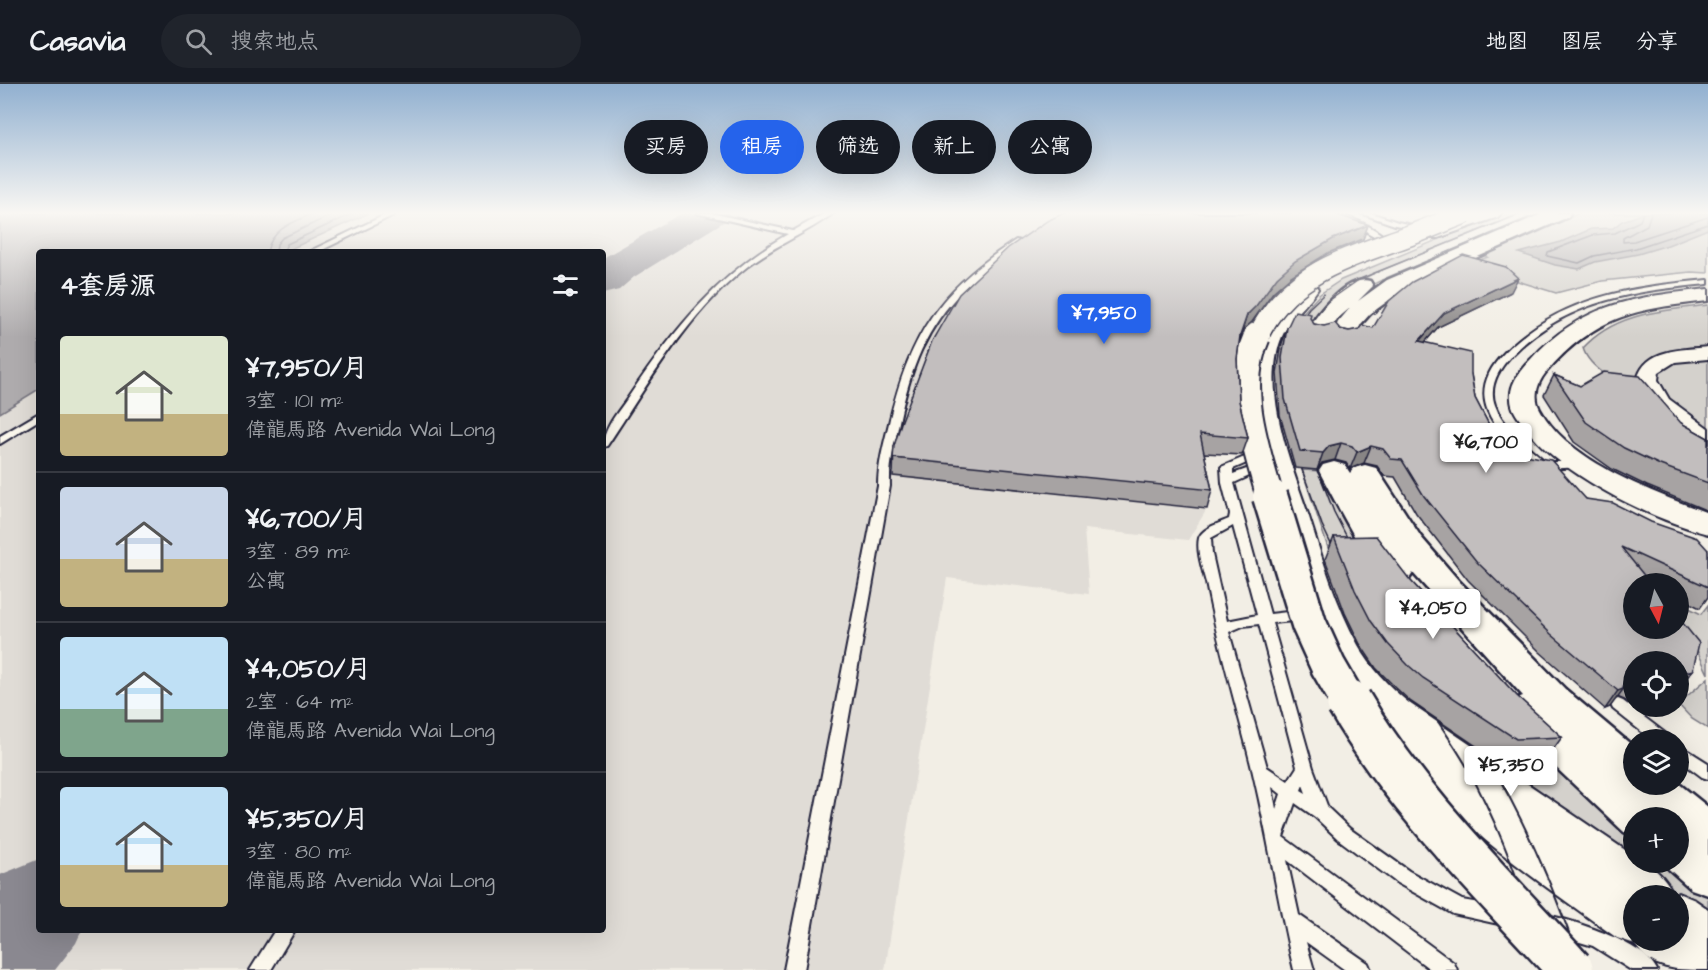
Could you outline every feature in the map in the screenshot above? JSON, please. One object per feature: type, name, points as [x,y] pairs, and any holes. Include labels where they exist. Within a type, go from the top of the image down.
[{"type":"main road","points":[[1319,332],[1327,316],[1340,302],[1375,278],[1431,254]]},
{"type":"main road","points":[[1344,337],[1350,322],[1362,309],[1395,285],[1466,254]]},
{"type":"main road","points":[[1623,763],[1551,700],[1446,589],[1349,473],[1377,546],[1414,592],[1519,707],[1628,807]]},
{"type":"main road","points":[[1660,795],[1708,834]]},
{"type":"main road","points":[[1689,858],[1708,873]]},
{"type":"street","points":[[1359,254],[1336,262],[1310,275],[1285,296],[1265,320],[1249,360],[1249,409],[1263,472],[1300,596],[1318,643],[1342,691],[1368,731],[1416,795],[1571,970]]},
{"type":"street","points":[[1361,254],[1326,275],[1299,296],[1280,320],[1266,348],[1263,365],[1266,411],[1274,452],[1321,605],[1350,660],[1370,691],[1457,791],[1493,822],[1623,914]]},
{"type":"street","points":[[1708,296],[1638,304],[1594,318],[1549,352],[1531,375],[1523,395],[1528,413],[1561,449],[1581,465],[1644,497],[1708,524]]},
{"type":"street","points":[[1708,353],[1661,361],[1652,367],[1649,377],[1650,388],[1665,408],[1708,437]]},
{"type":"street","points":[[1370,691],[1466,766],[1635,885]]},
{"type":"street","points":[[1689,924],[1708,937]]},
{"type":"street","points":[[1673,951],[1699,970]]},
{"type":"lane","points":[[606,439],[688,320],[734,273],[762,254]]},
{"type":"lane","points":[[794,970],[882,498],[884,468],[902,387],[921,339],[948,302],[975,274],[1000,254]]},
{"type":"lane","points":[[1558,477],[1503,426],[1489,403],[1489,379],[1511,349],[1558,314],[1582,304],[1642,290],[1708,282]]},
{"type":"lane","points":[[0,441],[36,418]]},
{"type":"lane","points":[[1274,452],[1228,483],[1305,768],[1321,813]]},
{"type":"lane","points":[[1543,465],[1581,465]]},
{"type":"lane","points":[[1236,514],[1234,521],[1209,533],[1205,538],[1209,570],[1222,630],[1260,771],[1291,920],[1304,970]]},
{"type":"lane","points":[[1222,630],[1232,623],[1266,618],[1298,617],[1316,612],[1321,605]]},
{"type":"lane","points":[[1618,705],[1650,729]]},
{"type":"lane","points":[[1689,758],[1708,772]]},
{"type":"lane","points":[[1274,840],[1290,793],[1305,768]]},
{"type":"lane","points":[[1260,771],[1321,813],[1344,834],[1403,877],[1459,908],[1587,933],[1614,945],[1647,970]]},
{"type":"lane","points":[[1274,840],[1447,970]]},
{"type":"lane","points":[[1291,920],[1361,970]]},
{"type":"lane","points":[[260,970],[284,933]]},
{"type":"shaded area","points":[[0,254],[36,254],[36,933],[606,933],[606,254],[1331,255],[1298,271],[1268,295],[1247,325],[1237,360],[1246,456],[1195,453],[1207,509],[1188,540],[1084,529],[1089,594],[947,578],[885,970],[0,970]]},
{"type":"shaded area","points":[[1403,254],[1421,254],[1372,274],[1336,297],[1321,312],[1309,330],[1300,316],[1320,294],[1341,280]]},
{"type":"shaded area","points":[[1443,254],[1453,254],[1388,282],[1371,293],[1356,304],[1333,335],[1334,319],[1372,285]]},
{"type":"shaded area","points":[[1484,254],[1708,254],[1708,273],[1691,272],[1602,281],[1556,293],[1466,265],[1488,257]]},
{"type":"shaded area","points":[[1708,305],[1708,433],[1665,405],[1606,375],[1588,358],[1583,348],[1596,336],[1625,320],[1657,312]]},
{"type":"shaded area","points":[[1302,470],[1323,471],[1358,539],[1623,820],[1623,858],[1432,721],[1401,688],[1330,554]]},
{"type":"shaded area","points":[[1708,605],[1708,674],[1695,646],[1688,639],[1689,608],[1701,614]]},
{"type":"shaded area","points":[[1708,678],[1708,729],[1689,716],[1689,694]]},
{"type":"shaded area","points":[[1644,873],[1681,873],[1708,895],[1708,920],[1689,905],[1689,885],[1661,885]]},
{"type":"water","points":[[0,254],[36,254],[36,391],[0,413]]},
{"type":"water","points":[[1523,254],[1636,254],[1595,262],[1579,269],[1555,265]]},
{"type":"building","points":[[1001,254],[1306,254],[1277,277],[1247,315],[1240,336],[1237,359],[1239,401],[1248,438],[1200,434],[1212,490],[893,458],[901,423],[932,341],[959,294]]},
{"type":"building","points":[[1463,255],[1506,267],[1518,278],[1444,313],[1419,341],[1471,353],[1471,374],[1475,398],[1497,440],[1506,451],[1551,460],[1586,499],[1613,503],[1651,522],[1697,538],[1708,550],[1708,587],[1689,578],[1689,573],[1678,573],[1621,547],[1642,573],[1623,573],[1623,639],[1689,639],[1689,631],[1699,643],[1693,670],[1689,671],[1689,651],[1623,651],[1623,689],[1618,691],[1551,634],[1477,562],[1424,496],[1402,460],[1391,459],[1383,449],[1371,446],[1357,452],[1352,446],[1341,443],[1329,446],[1323,453],[1300,451],[1285,399],[1282,358],[1287,328],[1295,311],[1311,314],[1310,318],[1314,324],[1324,326],[1335,323],[1340,329],[1349,331],[1359,329],[1362,325],[1373,328],[1389,301],[1412,282]]},
{"type":"building","points":[[1604,372],[1640,376],[1681,423],[1708,438],[1708,483],[1660,465],[1624,448],[1586,422],[1554,375],[1580,386]]},
{"type":"building","points":[[1376,536],[1410,580],[1517,696],[1562,737],[1516,739],[1423,678],[1388,644],[1371,621],[1355,590],[1334,537]]},
{"type":"taxiway","points":[[606,278],[641,254]]},
{"type":"taxiway","points":[[0,953],[36,911]]},
{"type":"tram line","points":[[1305,335],[1314,317],[1327,302],[1360,279],[1421,254]]},
{"type":"tram line","points":[[1297,326],[1309,308],[1324,294]]},
{"type":"tram line","points":[[1296,453],[1322,525],[1338,559]]},
{"type":"tram line","points":[[1312,455],[1334,512],[1354,551]]},
{"type":"tram line","points":[[1427,705],[1480,791],[1522,892],[1545,970]]},
{"type":"tram line","points":[[1475,737],[1536,850],[1582,970]]}]
